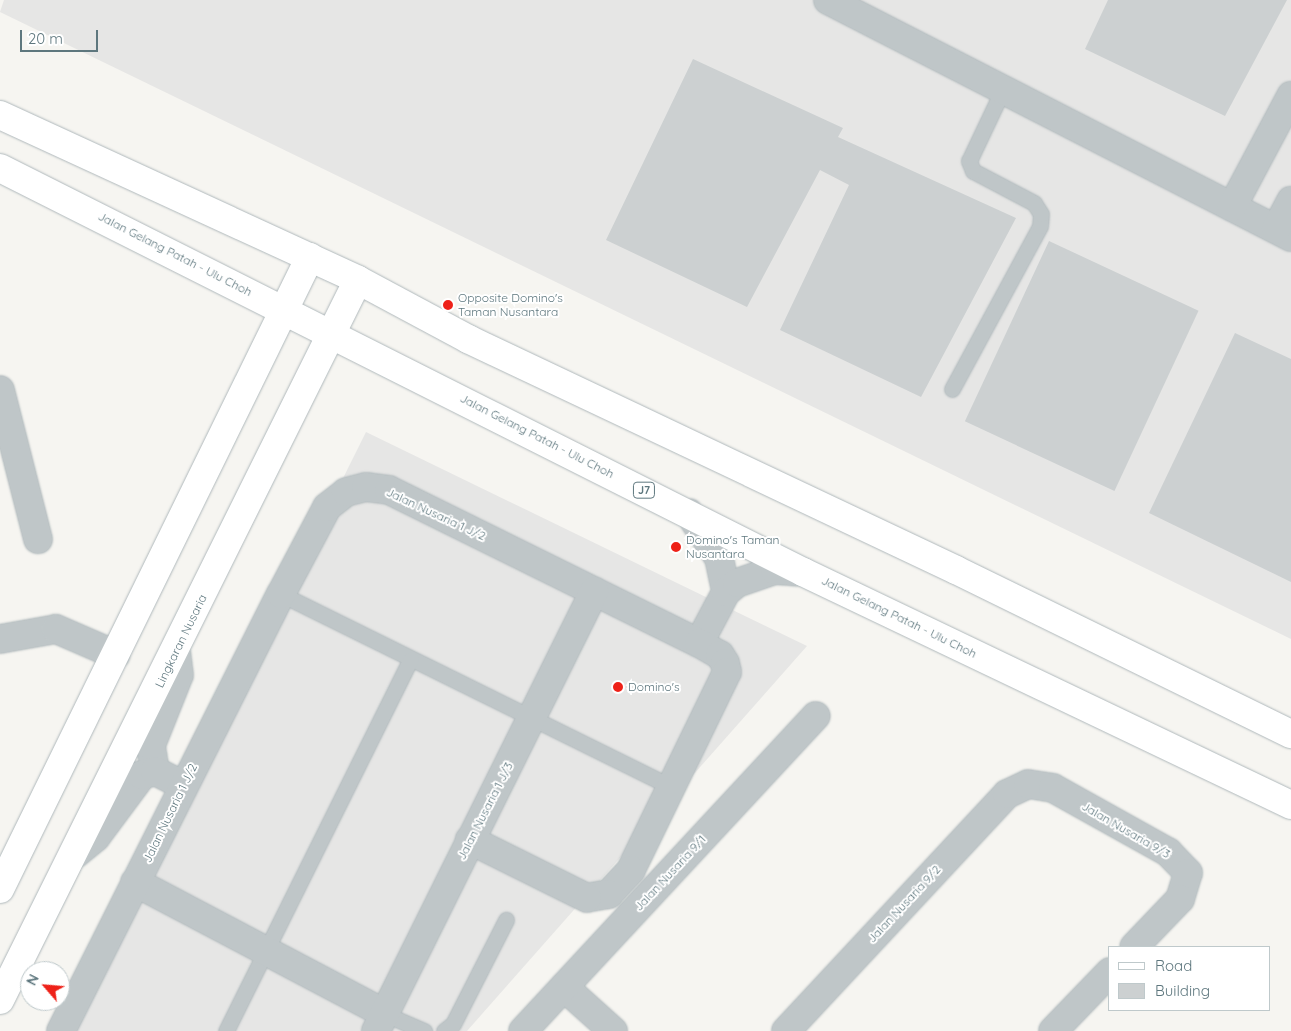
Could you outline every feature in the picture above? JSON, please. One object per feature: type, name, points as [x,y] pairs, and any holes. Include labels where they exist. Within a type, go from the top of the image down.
[{"type":"main road","points":[[0,115],[358,280],[468,339],[956,570],[1291,734]]},
{"type":"main road","name":"Jalan Gelang Patah - Ulu Choh","points":[[0,168],[804,572],[1291,805]]},
{"type":"main road","points":[[0,889],[286,311],[310,257]]},
{"type":"main road","name":"Lingkaran Nusaria","points":[[0,1000],[74,855],[358,280]]},
{"type":"street","points":[[828,0],[1283,233],[1291,201]]},
{"type":"street","points":[[1232,207],[1291,96]]},
{"type":"street","points":[[0,390],[38,539]]},
{"type":"street","name":"Jalan Nusaria 1 J/2","points":[[61,1031],[183,785],[327,507],[346,492],[366,487],[389,490],[720,655],[726,672],[631,870],[609,894],[587,898],[470,840]]},
{"type":"street","points":[[689,513],[719,558],[726,592]]},
{"type":"street","points":[[699,644],[726,592],[756,575],[775,570],[804,572]]},
{"type":"street","name":"Jalan Nusaria 1 J/3","points":[[380,1022],[594,591]]},
{"type":"street","points":[[0,640],[56,629],[116,655]]},
{"type":"street","points":[[155,771],[151,745],[179,675],[176,649]]},
{"type":"street","name":"Jalan Nusaria 9/1","points":[[523,1031],[816,716]]},
{"type":"street","points":[[155,771],[183,785]]},
{"type":"street","points":[[74,855],[96,837],[133,783],[155,771]]},
{"type":"street","name":"Jalan Nusaria 9/3","points":[[1028,784],[1053,788],[1086,806],[1168,852],[1188,872],[1180,899],[1135,946]]},
{"type":"street","name":"Jalan Nusaria 9/2","points":[[786,1031],[1007,794],[1028,784]]},
{"type":"street","points":[[135,882],[266,953],[380,1022]]},
{"type":"street","points":[[1053,1031],[1108,974]]},
{"type":"street","points":[[564,987],[613,1031]]},
{"type":"lane","points":[[952,389],[1040,226],[1041,214],[1034,203],[973,170],[969,161],[1003,89]]},
{"type":"lane","points":[[281,594],[671,787]]},
{"type":"lane","points":[[226,1031],[411,659]]},
{"type":"lane","points":[[444,1031],[453,1024],[506,920]]},
{"type":"lane","points":[[380,1022],[424,1031]]},
{"type":"shaded area","points":[[4,0],[1291,0],[1291,639],[0,12]]},
{"type":"shaded area","points":[[366,432],[807,646],[467,1031],[68,1031]]},
{"type":"building","points":[[1108,0],[1287,0],[1225,116],[1085,49]]},
{"type":"building","points":[[693,59],[843,128],[838,137],[1016,218],[921,397],[780,330],[849,185],[820,170],[747,307],[606,240]]},
{"type":"building","points":[[1049,241],[1199,311],[1114,491],[965,421]]},
{"type":"building","points":[[1235,333],[1291,359],[1291,582],[1149,513]]},
{"type":"place","name":"Opposite Domino's Taman Nusantara","points":[[448,305]]},
{"type":"place","name":"Domino's Taman Nusantara","points":[[676,547]]},
{"type":"place","name":"Domino's","points":[[618,687]]}]
